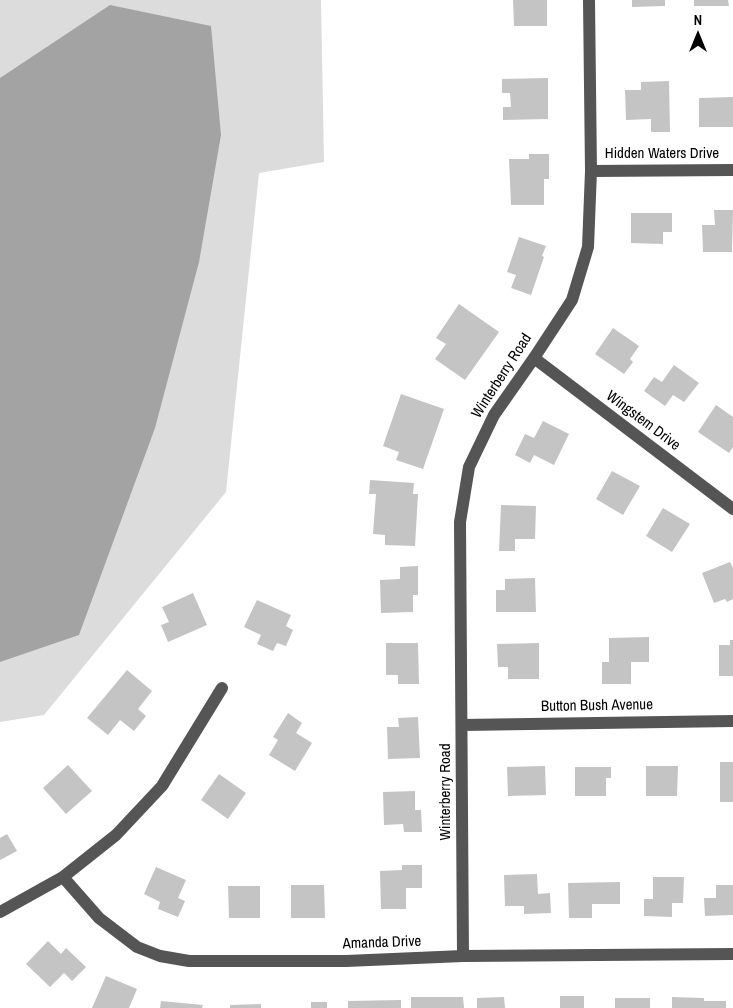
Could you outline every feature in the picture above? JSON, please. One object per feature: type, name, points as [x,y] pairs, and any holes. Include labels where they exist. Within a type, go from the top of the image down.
[{"type":"street","name":"Winterberry Road","points":[[463,956],[460,522],[469,467],[494,415],[572,300],[588,247],[591,171],[590,0]]},
{"type":"street","name":"Hidden Waters Drive","points":[[591,171],[733,170]]},
{"type":"street","name":"Wingstem Drive","points":[[534,358],[733,509]]},
{"type":"street","points":[[0,912],[63,877],[116,835],[162,786],[222,688]]},
{"type":"street","name":"Button Bush Avenue","points":[[462,725],[733,721]]},
{"type":"street","name":"Amanda Drive","points":[[63,877],[99,918],[136,947],[160,956],[189,961],[346,961],[463,956],[733,954]]},
{"type":"shaded area","points":[[0,0],[321,0],[324,162],[259,173],[226,492],[44,715],[0,722]]},
{"type":"shaded area","points":[[110,5],[211,26],[221,135],[199,262],[155,428],[79,635],[0,662],[0,78]]},
{"type":"building","points":[[513,0],[547,0],[547,26],[514,26]]},
{"type":"building","points":[[632,0],[665,0],[665,6],[632,7]]},
{"type":"building","points":[[694,0],[728,0],[729,6],[694,6]]},
{"type":"building","points":[[548,78],[548,119],[503,120],[503,107],[511,107],[510,93],[502,93],[502,79]]},
{"type":"building","points":[[669,81],[670,132],[651,132],[651,119],[626,120],[625,90],[641,90],[641,82]]},
{"type":"building","points":[[733,97],[733,127],[699,127],[699,98]]},
{"type":"building","points":[[529,154],[549,154],[549,179],[544,179],[544,205],[511,205],[509,159],[529,159]]},
{"type":"building","points":[[714,210],[733,210],[732,252],[703,252],[702,225],[715,225]]},
{"type":"building","points":[[631,213],[672,213],[672,232],[663,232],[663,244],[631,243]]},
{"type":"building","points":[[519,237],[546,246],[531,295],[511,288],[516,275],[507,272]]},
{"type":"building","points":[[459,304],[499,332],[465,380],[435,359],[446,344],[436,338]]},
{"type":"building","points":[[613,328],[639,346],[630,359],[633,362],[624,374],[595,354]]},
{"type":"building","points":[[674,365],[699,383],[684,402],[673,395],[665,406],[644,391],[654,377],[662,382]]},
{"type":"building","points":[[401,394],[444,409],[423,469],[396,460],[399,452],[383,446]]},
{"type":"building","points":[[716,405],[733,417],[733,447],[729,453],[698,432]]},
{"type":"building","points":[[543,421],[569,434],[554,465],[534,455],[530,463],[515,455],[525,434],[534,438]]},
{"type":"building","points":[[612,471],[640,486],[623,515],[596,499]]},
{"type":"building","points":[[370,480],[414,483],[413,494],[418,494],[415,546],[385,545],[385,535],[373,534],[376,494],[369,494]]},
{"type":"building","points":[[501,505],[536,506],[535,539],[515,539],[515,551],[499,551]]},
{"type":"building","points":[[663,508],[690,524],[672,552],[646,536]]},
{"type":"building","points":[[730,562],[733,568],[733,599],[727,602],[725,599],[714,603],[702,573]]},
{"type":"building","points":[[418,566],[418,595],[413,595],[413,612],[381,613],[380,580],[400,579],[400,567]]},
{"type":"building","points":[[535,578],[536,612],[496,612],[496,590],[505,590],[505,579]]},
{"type":"building","points":[[193,593],[207,625],[168,642],[161,625],[169,622],[162,607]]},
{"type":"building","points":[[257,600],[291,615],[286,626],[293,630],[286,646],[277,643],[273,651],[257,644],[261,635],[244,627]]},
{"type":"building","points":[[649,637],[649,662],[631,662],[631,684],[602,684],[602,662],[609,662],[609,638]]},
{"type":"building","points":[[730,640],[733,640],[733,676],[719,676],[719,645],[730,645]]},
{"type":"building","points":[[386,643],[418,643],[419,684],[398,684],[398,675],[386,675]]},
{"type":"building","points":[[539,643],[539,679],[508,679],[508,667],[498,667],[497,644]]},
{"type":"building","points":[[127,670],[152,691],[138,709],[146,716],[134,731],[120,720],[108,735],[87,718]]},
{"type":"building","points":[[288,713],[302,723],[296,733],[312,743],[295,771],[269,755],[278,740],[273,737]]},
{"type":"building","points":[[418,717],[420,758],[388,759],[387,727],[399,727],[398,718]]},
{"type":"building","points":[[720,762],[733,762],[733,802],[720,802]]},
{"type":"building","points":[[68,765],[92,791],[66,814],[43,788]]},
{"type":"building","points":[[545,766],[546,795],[508,796],[507,767]]},
{"type":"building","points":[[646,766],[678,766],[677,796],[646,796]]},
{"type":"building","points":[[575,767],[611,767],[611,778],[606,778],[606,796],[575,796]]},
{"type":"building","points":[[219,774],[246,793],[228,819],[201,800]]},
{"type":"building","points":[[415,791],[415,810],[421,810],[422,832],[404,832],[403,824],[384,825],[383,792]]},
{"type":"building","points":[[7,834],[17,851],[0,860],[0,838]]},
{"type":"building","points":[[402,865],[422,865],[422,888],[406,888],[406,909],[381,909],[380,871],[402,870]]},
{"type":"building","points":[[156,867],[186,880],[178,898],[185,901],[178,917],[158,909],[160,902],[144,894]]},
{"type":"building","points":[[537,874],[538,894],[550,893],[551,913],[524,914],[524,906],[505,906],[504,875]]},
{"type":"building","points":[[653,877],[684,877],[683,903],[672,903],[672,917],[644,916],[644,899],[653,899]]},
{"type":"building","points":[[620,882],[620,904],[592,904],[592,918],[569,918],[568,883]]},
{"type":"building","points":[[291,885],[324,885],[325,918],[291,918]]},
{"type":"building","points":[[716,885],[733,885],[733,915],[705,916],[704,898],[716,898]]},
{"type":"building","points":[[228,886],[260,886],[260,918],[229,918]]},
{"type":"building","points":[[48,941],[61,954],[66,948],[86,967],[72,981],[64,973],[50,987],[26,964]]},
{"type":"building","points":[[106,976],[137,989],[129,1008],[92,1008]]},
{"type":"building","points":[[560,996],[584,996],[584,1008],[560,1008]]},
{"type":"building","points":[[411,997],[463,997],[464,1008],[411,1008]]},
{"type":"building","points":[[504,997],[505,1008],[477,1008],[477,998]]},
{"type":"building","points":[[672,997],[704,998],[704,1001],[726,1001],[726,1008],[672,1008]]},
{"type":"building","points":[[615,998],[650,998],[650,1008],[615,1008]]},
{"type":"building","points":[[401,1000],[401,1008],[348,1008],[348,1001]]},
{"type":"building","points":[[161,1001],[203,1005],[202,1008],[160,1008]]},
{"type":"building","points":[[311,1002],[327,1002],[327,1008],[311,1008]]},
{"type":"building","points":[[261,1004],[261,1008],[230,1008],[230,1005]]}]
